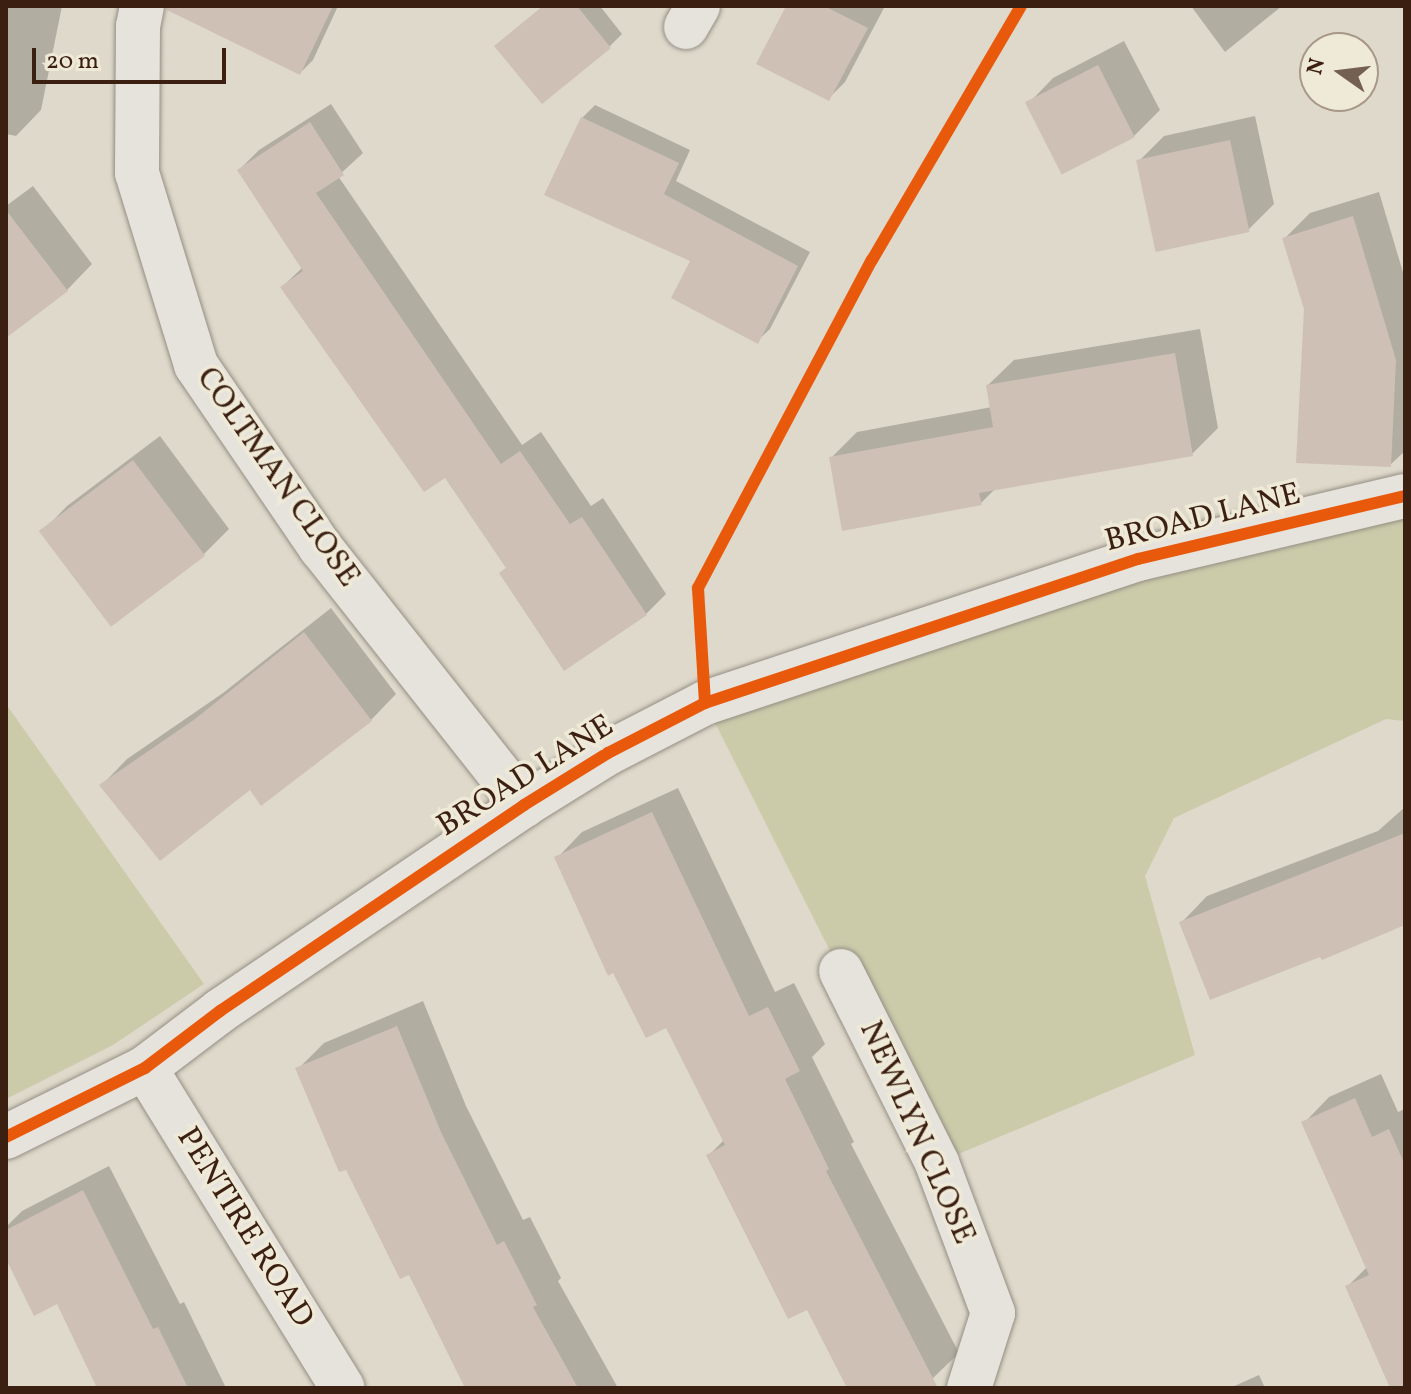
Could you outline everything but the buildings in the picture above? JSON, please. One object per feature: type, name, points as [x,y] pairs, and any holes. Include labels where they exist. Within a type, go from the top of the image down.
[{"type":"street","name":"COLTMAN CLOSE","points":[[142,6],[138,26],[137,173],[196,365],[321,548],[524,805]]},
{"type":"street","name":"BROAD LANE","points":[[6,1137],[145,1068],[220,1011],[524,805],[608,753],[705,703],[1138,559],[1405,496]]},
{"type":"street","name":"NEWLYN CLOSE","points":[[841,971],[937,1163],[993,1313],[969,1388]]},
{"type":"street","name":"PENTIRE ROAD","points":[[145,1068],[343,1388]]},
{"type":"green space","points":[[1405,496],[1405,721],[1386,719],[1174,818],[1145,876],[1195,1055],[937,1163],[705,703]]},
{"type":"green space","points":[[6,704],[204,984],[113,1045],[6,1099]]},
{"type":"cycle path","points":[[705,703],[698,588],[872,260],[1021,6]]},
{"type":"cycle path","points":[[6,1137],[145,1068],[220,1011],[524,805],[608,753],[705,703],[1138,559],[1405,496]]}]
